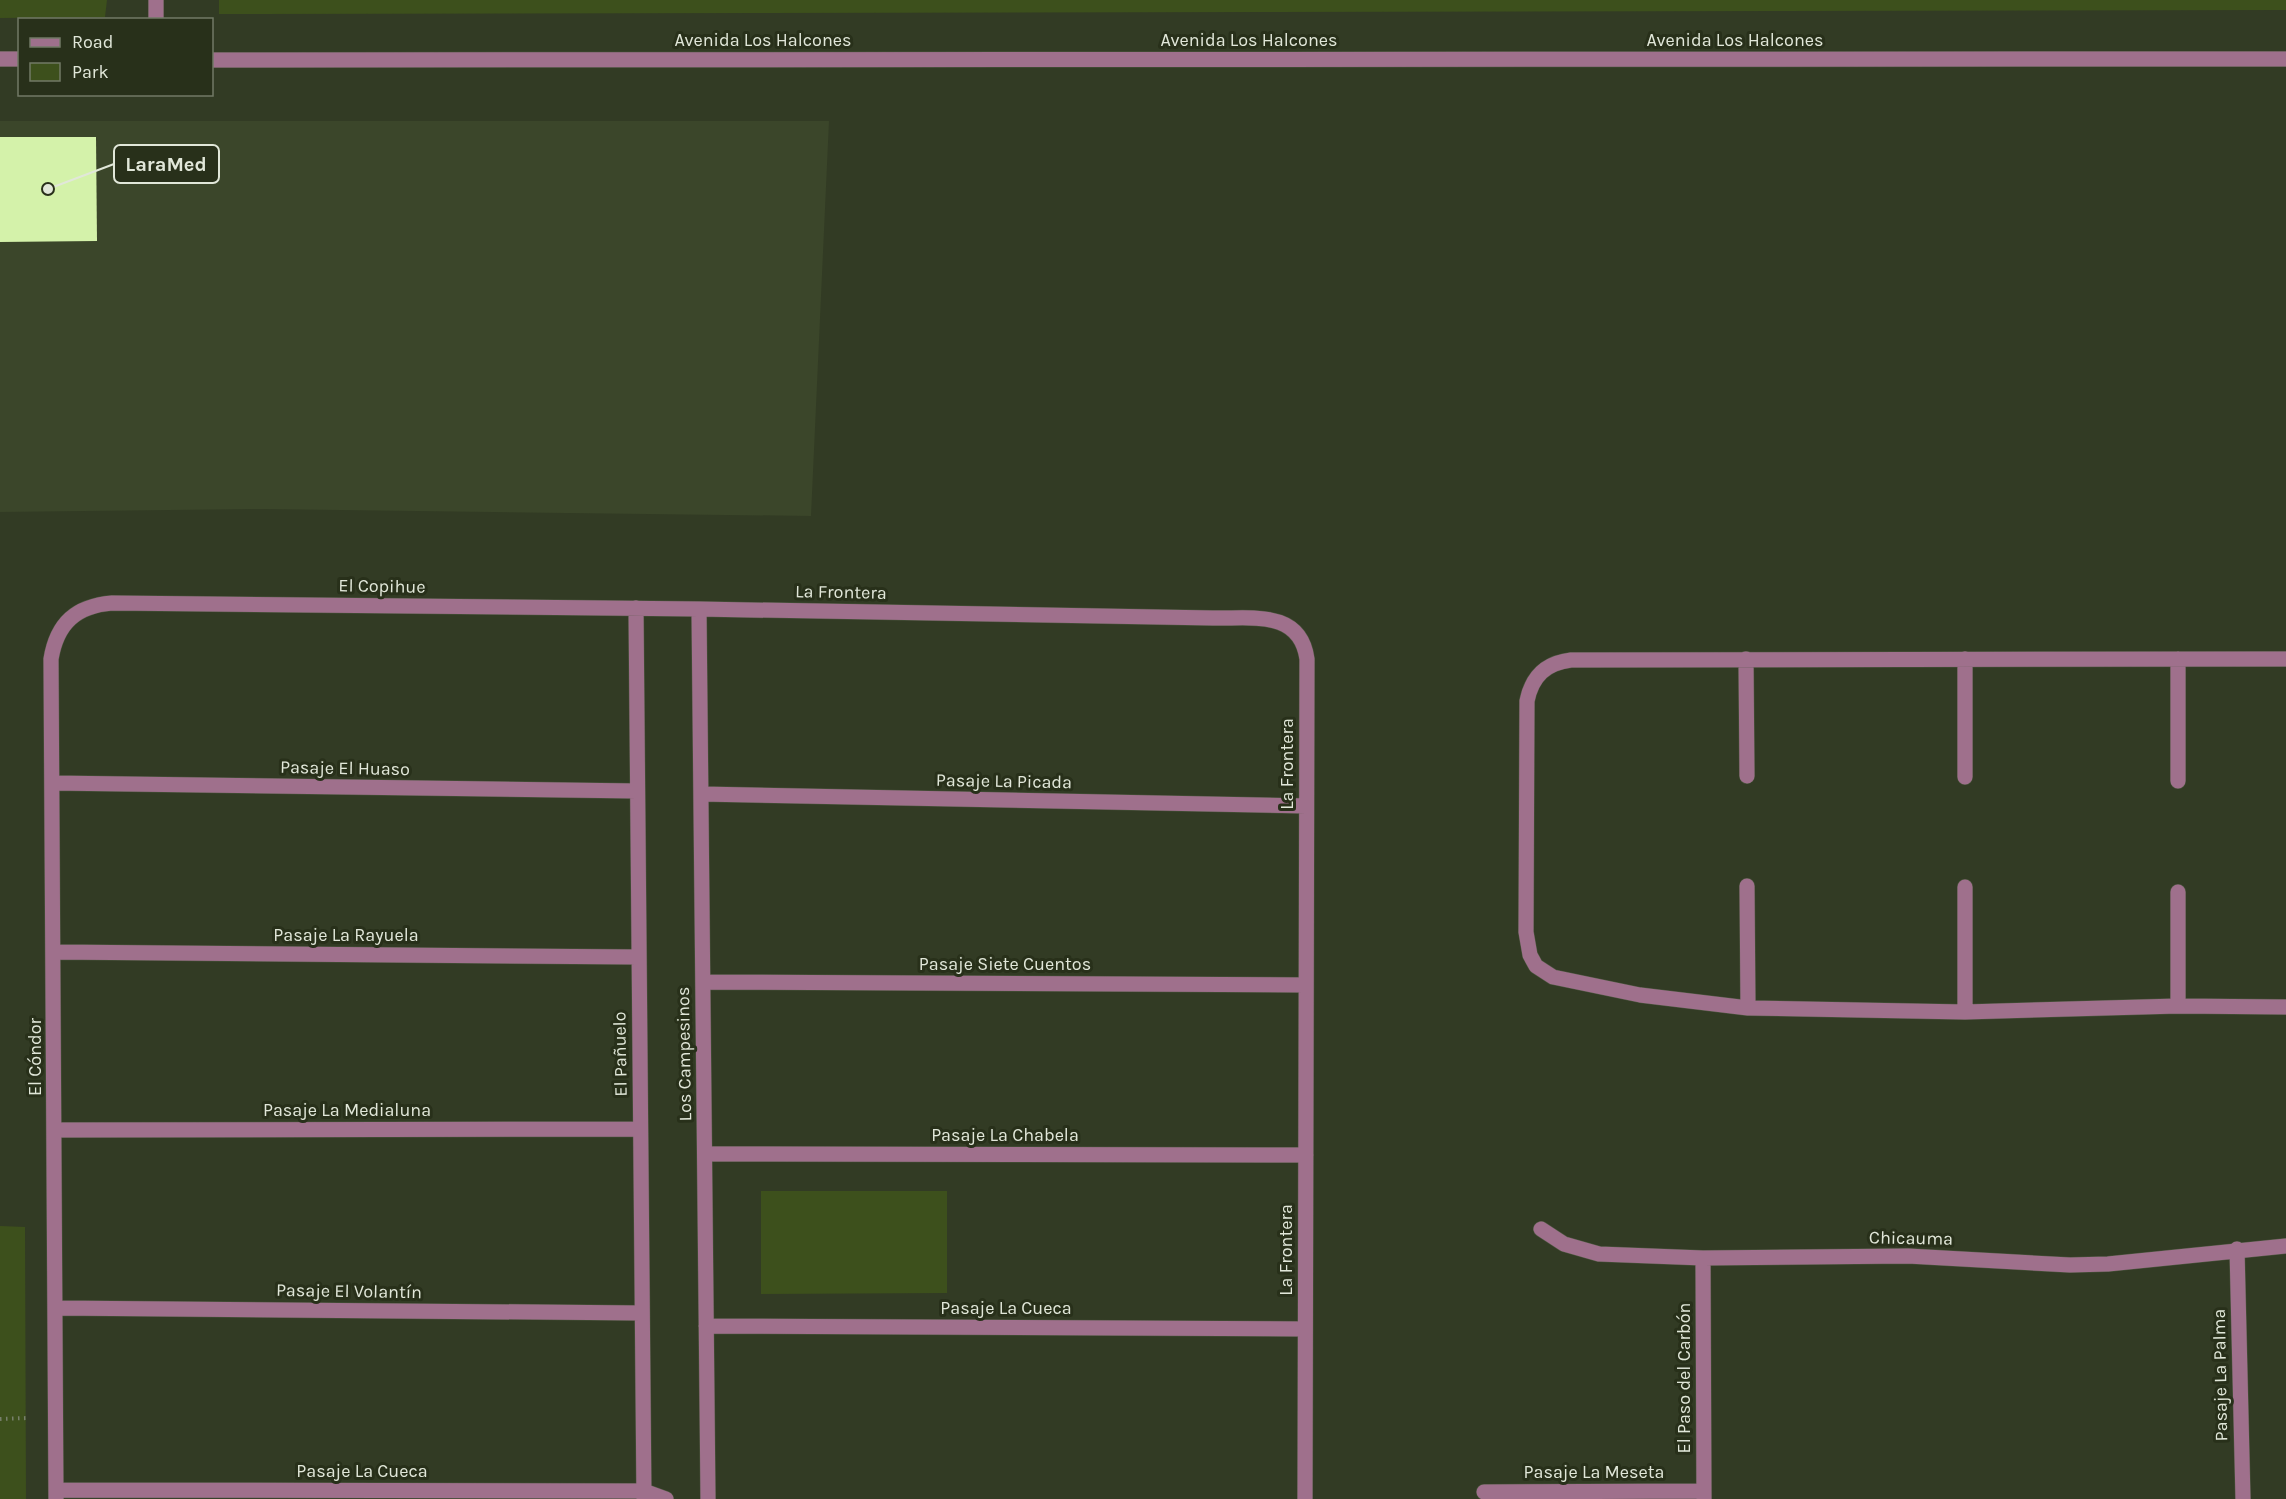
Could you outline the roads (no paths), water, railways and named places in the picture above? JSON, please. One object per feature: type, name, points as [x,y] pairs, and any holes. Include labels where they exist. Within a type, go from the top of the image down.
[{"type":"street","points":[[156,0],[156,18]]},
{"type":"street","points":[[0,59],[18,59]]},
{"type":"street","name":"Avenida Los Halcones","points":[[213,60],[2286,59]]},
{"type":"street","name":"El Copihue","points":[[69,619],[97,604],[112,603],[699,609]]},
{"type":"street","name":"El Pañuelo","points":[[636,608],[644,1495]]},
{"type":"street","name":"Los Campesinos","points":[[699,609],[708,1499]]},
{"type":"street","name":"La Frontera","points":[[699,609],[1278,621],[1296,632],[1306,649],[1305,1499]]},
{"type":"street","name":"El Cóndor","points":[[56,1494],[51,659],[53,644],[69,619]]},
{"type":"street","points":[[1746,659],[1747,776]]},
{"type":"street","points":[[1965,659],[1965,777]]},
{"type":"street","points":[[2178,659],[2178,781]]},
{"type":"street","points":[[2286,659],[1571,660],[1549,665],[1533,681],[1527,701],[1526,932],[1530,955],[1536,966],[1553,976],[1640,995],[1748,1008],[1965,1012],[2178,1006],[2286,1008]]},
{"type":"street","name":"Pasaje El Huaso","points":[[52,783],[637,791]]},
{"type":"street","name":"Pasaje La Picada","points":[[701,794],[1306,806]]},
{"type":"street","points":[[1748,886],[1748,1008]]},
{"type":"street","points":[[1965,887],[1965,1012]]},
{"type":"street","points":[[2178,892],[2178,1006]]},
{"type":"street","name":"Pasaje La Rayuela","points":[[54,952],[639,957]]},
{"type":"street","name":"Pasaje Siete Cuentos","points":[[703,982],[1306,985]]},
{"type":"street","name":"Pasaje La Medialuna","points":[[54,1130],[640,1129]]},
{"type":"street","name":"Pasaje La Chabela","points":[[705,1154],[1306,1155]]},
{"type":"street","name":"Chicauma","points":[[1540,1229],[1564,1244],[1599,1254],[1703,1258],[1908,1256],[2029,1264],[2108,1264],[2237,1249],[2286,1246]]},
{"type":"street","name":"Pasaje La Palma","points":[[2237,1249],[2243,1499]]},
{"type":"street","name":"El Paso del Carbón","points":[[1703,1258],[1704,1495]]},
{"type":"street","name":"Pasaje El Volantín","points":[[56,1308],[642,1313]]},
{"type":"street","name":"Pasaje La Cueca","points":[[706,1326],[1305,1329]]},
{"type":"street","name":"Pasaje La Meseta","points":[[1484,1492],[1704,1495]]},
{"type":"street","name":"Pasaje La Cueca","points":[[56,1494],[644,1495],[666,1499]]},
{"type":"place","name":"LaraMed","points":[[48,189]]}]
